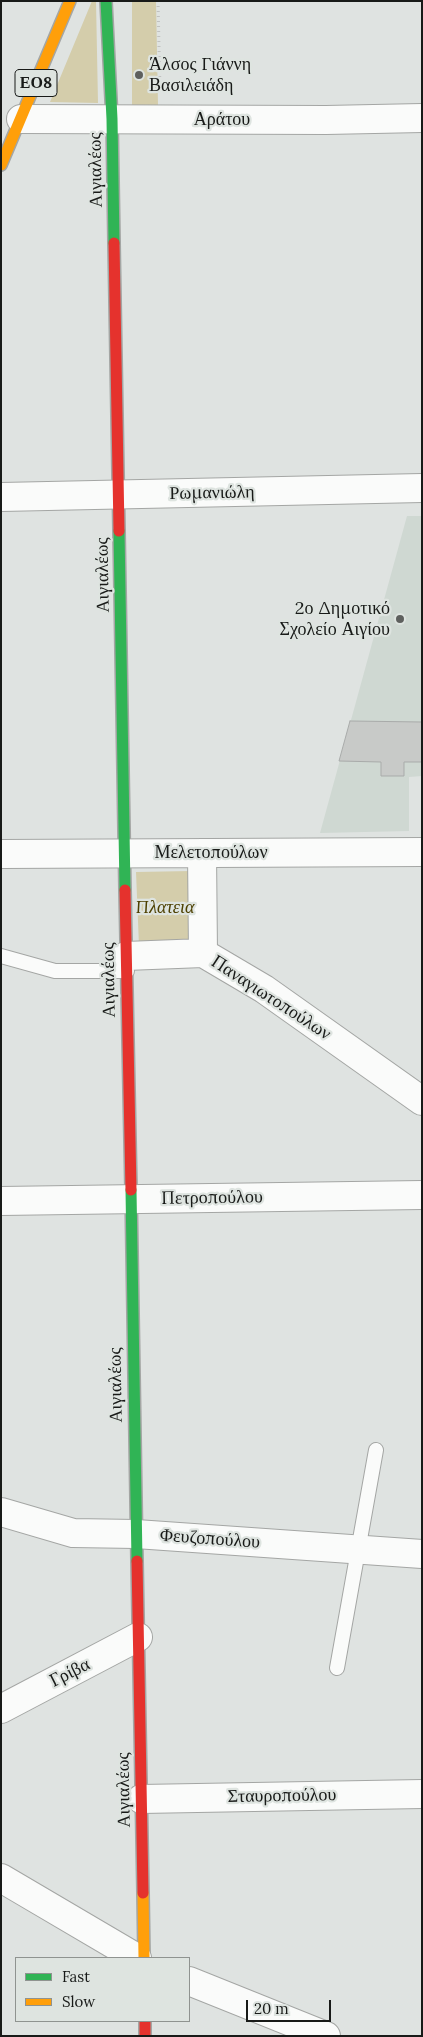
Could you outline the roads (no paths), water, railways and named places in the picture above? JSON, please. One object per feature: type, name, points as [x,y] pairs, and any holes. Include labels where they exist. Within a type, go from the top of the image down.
[{"type":"street","name":"ΕΟ8","points":[[1,165],[70,1]]},
{"type":"street","name":"Αιγιαλέως","points":[[106,1],[112,120],[144,1957]]},
{"type":"street","name":"Αράτου","points":[[21,119],[326,120],[422,118]]},
{"type":"street","name":"Ρωμανιώλη","points":[[1,496],[422,488]]},
{"type":"street","name":"Μελετοπούλων","points":[[1,854],[422,852]]},
{"type":"street","name":"Παναγιωτοπούλων","points":[[202,853],[203,953],[264,989],[422,1101]]},
{"type":"street","points":[[127,964],[203,953]]},
{"type":"street","name":"Πετροπούλου","points":[[1,1201],[422,1195]]},
{"type":"street","name":"Φευζοπούλου","points":[[1,1512],[73,1533],[136,1534],[358,1548],[422,1554]]},
{"type":"street","name":"Γρίβα","points":[[1,1709],[138,1637]]},
{"type":"street","name":"Σταυροπούλου","points":[[141,1799],[422,1794]]},
{"type":"street","points":[[1,1878],[136,1957]]},
{"type":"street","points":[[190,1981],[326,2036]]},
{"type":"street","points":[[145,2022],[145,2036]]},
{"type":"lane","points":[[1,956],[55,971],[127,964]]},
{"type":"lane","points":[[337,1668],[376,1450]]},
{"type":"place","name":"Άλσος Γιάννη Βασιλειάδη","points":[[139,75]]},
{"type":"place","name":"2ο Δημοτικό Σχολείο Αιγίου","points":[[400,619]]},
{"type":"park label","name":"Πλατεια","points":[[165,908]]}]
